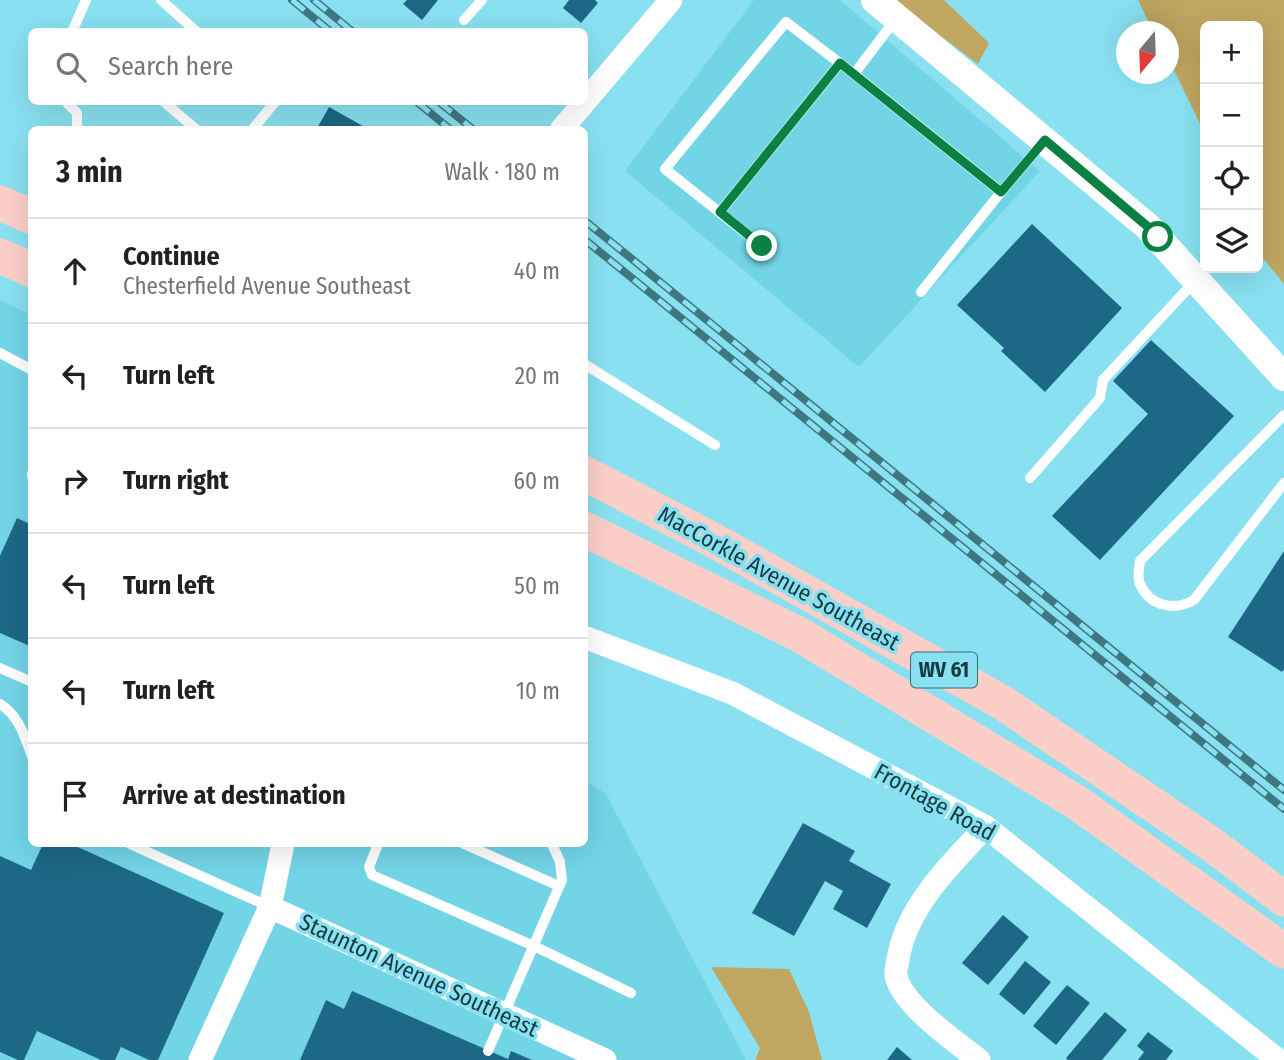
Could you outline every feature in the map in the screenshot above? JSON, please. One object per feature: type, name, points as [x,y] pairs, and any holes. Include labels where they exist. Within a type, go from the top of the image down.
[{"type":"main road","points":[[0,203],[28,215]]},
{"type":"main road","points":[[0,256],[28,268]]},
{"type":"main road","name":"MacCorkle Avenue Southeast","points":[[588,474],[725,547],[1003,703],[1211,844],[1284,899]]},
{"type":"main road","name":"MacCorkle Avenue Southeast","points":[[588,531],[800,635],[1076,802],[1284,951]]},
{"type":"street","points":[[588,98],[671,0]]},
{"type":"street","points":[[874,0],[1147,226],[1284,377]]},
{"type":"street","points":[[564,126],[582,105]]},
{"type":"street","name":"Frontage Road","points":[[588,639],[732,693],[986,827],[1278,1060]]},
{"type":"street","points":[[979,1060],[914,1008],[895,976],[900,942],[915,913],[950,864],[986,827]]},
{"type":"street","points":[[200,1060],[270,906],[282,847]]},
{"type":"street","name":"Staunton Avenue Southeast","points":[[270,906],[605,1060]]},
{"type":"lane","points":[[76,28],[86,0]]},
{"type":"lane","points":[[161,0],[192,28]]},
{"type":"lane","points":[[464,20],[482,0]]},
{"type":"lane","points":[[854,74],[897,18]]},
{"type":"lane","points":[[762,246],[665,169],[786,22],[1001,192]]},
{"type":"lane","points":[[720,212],[840,63]]},
{"type":"lane","points":[[69,105],[77,113],[77,126]]},
{"type":"lane","points":[[168,105],[192,126]]},
{"type":"lane","points":[[255,126],[273,105]]},
{"type":"lane","points":[[921,292],[1045,140]]},
{"type":"lane","points":[[1030,478],[1100,398],[1103,380],[1196,279]]},
{"type":"lane","points":[[0,353],[28,368]]},
{"type":"lane","points":[[588,366],[715,444]]},
{"type":"lane","points":[[1284,415],[1140,561],[1139,582],[1149,597],[1163,606],[1181,607],[1194,600],[1284,483]]},
{"type":"lane","points":[[0,668],[28,680]]},
{"type":"lane","points":[[0,704],[10,710],[20,723],[28,745]]},
{"type":"lane","points":[[150,847],[270,906]]},
{"type":"lane","points":[[377,847],[369,867],[372,875],[534,946],[631,993]]},
{"type":"lane","points":[[471,847],[559,886]]},
{"type":"lane","points":[[488,1051],[562,880],[560,862],[553,847]]},
{"type":"shaded area","points":[[754,0],[840,0],[1040,171],[859,367],[625,171]]},
{"type":"shaded area","points":[[893,0],[944,0],[989,43],[978,64]]},
{"type":"shaded area","points":[[1138,0],[1284,0],[1284,284],[1263,258],[1263,21],[1200,21],[1200,124],[1179,81],[1179,21],[1148,21]]},
{"type":"shaded area","points":[[0,300],[28,314],[28,847],[588,847],[588,782],[606,794],[746,1060],[0,1060]]},
{"type":"shaded area","points":[[711,967],[789,969],[809,1012],[822,1060],[755,1060],[760,1048]]},
{"type":"building","points":[[407,0],[438,0],[422,20],[403,4]]},
{"type":"building","points":[[569,0],[595,0],[598,3],[581,23],[563,8]]},
{"type":"building","points":[[329,107],[363,126],[318,126]]},
{"type":"building","points":[[1032,224],[1122,308],[1045,392],[1001,351],[1004,348],[957,305]]},
{"type":"building","points":[[1151,340],[1234,416],[1100,560],[1052,516],[1148,414],[1113,381]]},
{"type":"building","points":[[17,518],[28,523],[28,645],[0,633],[0,556]]},
{"type":"building","points":[[1284,551],[1284,669],[1282,672],[1228,637]]},
{"type":"building","points":[[803,823],[855,851],[849,861],[891,884],[867,928],[833,909],[843,891],[825,881],[794,936],[752,913]]},
{"type":"building","points":[[42,847],[78,847],[224,913],[158,1060],[149,1060],[121,1047],[115,1060],[101,1060],[37,1031],[24,1060],[0,1052],[0,856],[31,870]]},
{"type":"building","points":[[1003,915],[1029,937],[988,985],[962,963]]},
{"type":"building","points":[[1025,961],[1051,982],[1024,1015],[999,994]]},
{"type":"building","points":[[1067,985],[1090,1003],[1056,1045],[1033,1026]]},
{"type":"building","points":[[352,991],[508,1059],[511,1051],[532,1060],[300,1060],[326,1000],[344,1009]]},
{"type":"building","points":[[1105,1012],[1127,1030],[1102,1060],[1068,1060],[1066,1058]]},
{"type":"building","points":[[1148,1032],[1173,1051],[1166,1060],[1138,1060],[1144,1052],[1137,1046]]},
{"type":"building","points":[[897,1047],[912,1060],[887,1060]]},
{"type":"railway","points":[[292,0],[326,28]]},
{"type":"railway","points":[[314,0],[348,28]]},
{"type":"railway","points":[[421,105],[446,126]]},
{"type":"railway","points":[[443,105],[469,126]]},
{"type":"railway","points":[[588,223],[1284,790]]},
{"type":"railway","points":[[588,242],[1284,809]]},
{"type":"route","points":[[762,246],[720,212],[840,63],[1001,192],[1045,140],[1158,237]]}]
